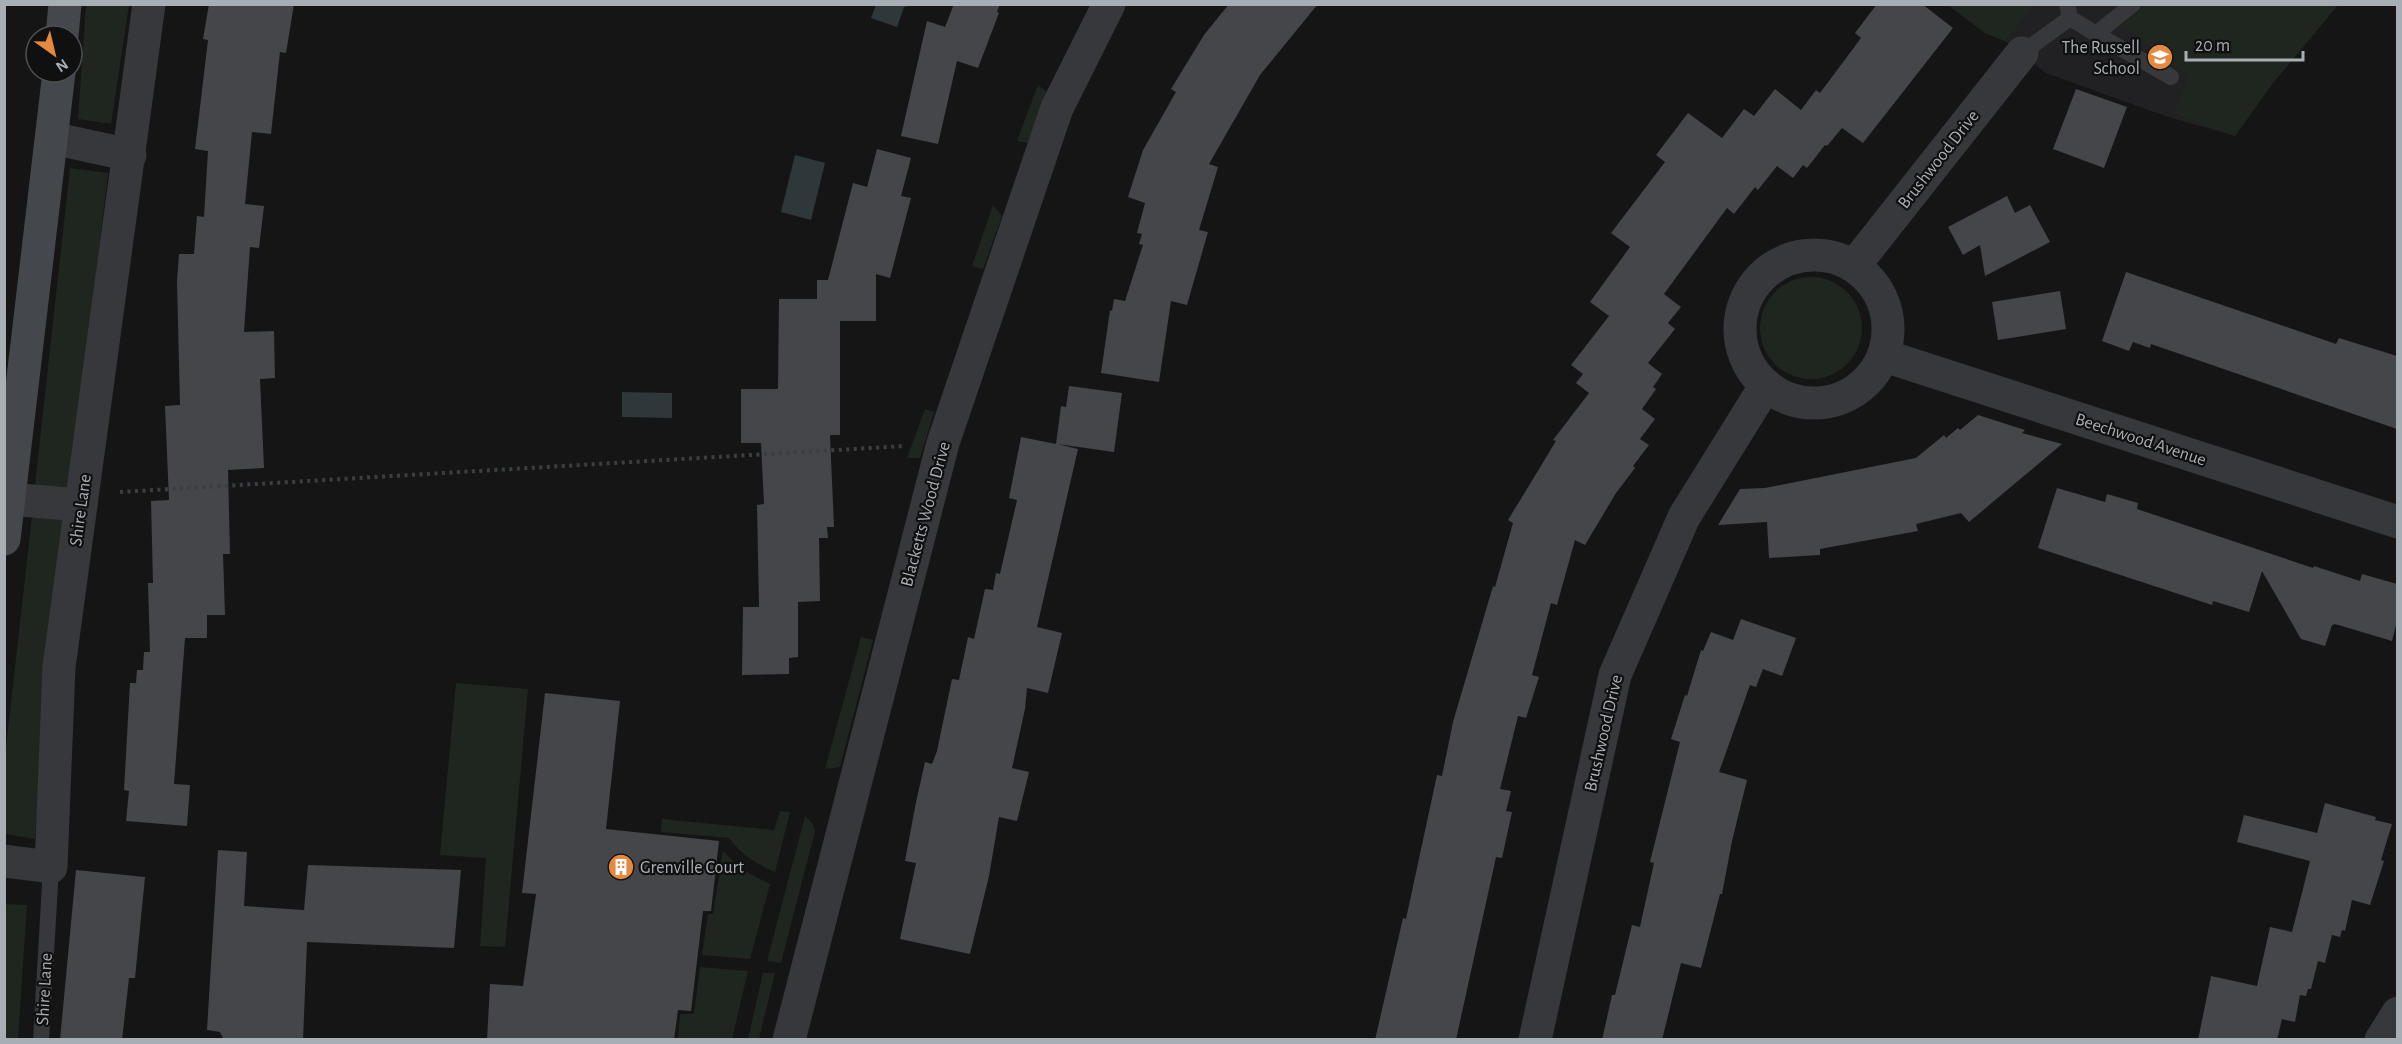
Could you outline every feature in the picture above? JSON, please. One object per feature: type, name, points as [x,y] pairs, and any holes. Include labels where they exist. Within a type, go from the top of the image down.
[{"type":"street","points":[[63,24],[65,4]]},
{"type":"street","name":"Shire Lane","points":[[51,867],[59,667],[148,4]]},
{"type":"street","name":"Blacketts Wood Drive","points":[[789,1040],[943,443],[1057,108],[1109,4]]},
{"type":"street","name":"Brushwood Drive","points":[[1854,266],[2022,53]]},
{"type":"street","points":[[4,539],[57,84]]},
{"type":"street","points":[[52,138],[129,154]]},
{"type":"street","points":[[1806,255],[1831,257],[1854,266],[1870,280],[1881,298],[1887,318],[1885,356],[1869,379],[1851,393],[1830,401],[1807,402],[1785,397],[1766,385],[1750,367],[1741,344],[1740,319],[1748,296],[1762,276],[1783,262],[1806,255]]},
{"type":"street","name":"Beechwood Avenue","points":[[1885,356],[2397,522]]},
{"type":"street","name":"Brushwood Drive","points":[[1535,1040],[1615,675],[1684,517],[1766,385]]},
{"type":"street","points":[[9,499],[82,499]]},
{"type":"street","points":[[4,861],[51,867]]},
{"type":"street","points":[[2381,1040],[2397,1013]]},
{"type":"lane","points":[[2096,34],[2133,4]]},
{"type":"lane","points":[[2022,53],[2069,11],[2096,34],[2171,77]]},
{"type":"lane","name":"Shire Lane","points":[[41,1040],[51,867]]},
{"type":"path","points":[[82,499],[943,443]]},
{"type":"shaded area","points":[[876,4],[913,5],[904,7],[897,27],[871,18]]},
{"type":"shaded area","points":[[86,5],[129,5],[111,124],[78,119],[80,84],[84,84]]},
{"type":"shaded area","name":"The Russell School","points":[[1948,5],[2338,5],[2273,83],[2235,136],[2165,116],[2046,73],[2005,41],[1985,33]]},
{"type":"shaded area","points":[[1948,5],[2035,5],[2005,41],[1985,33]]},
{"type":"shaded area","points":[[2145,5],[2338,5],[2273,83],[2235,136],[2173,113],[2189,76],[2121,24]]},
{"type":"shaded area","points":[[1038,85],[1047,92],[1028,143],[1017,141]]},
{"type":"shaded area","points":[[795,155],[825,163],[811,220],[781,212]]},
{"type":"shaded area","points":[[70,168],[108,173],[71,489],[35,485]]},
{"type":"shaded area","points":[[993,205],[1002,216],[983,269],[972,266]]},
{"type":"shaded area","points":[[1811,277],[1840,285],[1854,299],[1862,328],[1854,357],[1840,371],[1811,379],[1782,371],[1768,357],[1760,328],[1768,299],[1782,285]]},
{"type":"shaded area","points":[[622,392],[672,393],[672,418],[622,417]]},
{"type":"shaded area","points":[[925,409],[934,412],[920,458],[907,458]]},
{"type":"shaded area","points":[[32,516],[69,520],[46,679],[35,839],[5,834],[5,756]]},
{"type":"shaded area","points":[[861,637],[873,640],[840,767],[825,769]]},
{"type":"shaded area","points":[[456,683],[528,689],[505,947],[480,946],[486,858],[440,855]]},
{"type":"shaded area","points":[[780,811],[790,812],[775,872],[750,858],[729,838],[661,832],[662,819],[774,830]]},
{"type":"shaded area","points":[[805,816],[812,823],[815,831],[781,963],[767,961]]},
{"type":"shaded area","points":[[723,851],[741,869],[770,884],[750,959],[702,955],[708,914],[713,914]]},
{"type":"shaded area","points":[[4,904],[27,905],[18,1039],[5,1039]]},
{"type":"shaded area","points":[[700,967],[748,971],[732,1039],[678,1039],[680,1014],[694,1014]]},
{"type":"shaded area","points":[[763,973],[775,973],[759,1039],[748,1039]]},
{"type":"building","points":[[209,4],[294,4],[286,53],[280,52],[271,134],[252,132],[245,204],[264,206],[259,248],[250,247],[244,332],[274,331],[275,378],[260,379],[264,468],[228,470],[230,554],[223,554],[225,615],[207,615],[207,638],[185,638],[174,784],[190,785],[187,826],[126,821],[129,791],[124,790],[130,683],[136,683],[137,670],[143,670],[144,652],[150,652],[148,583],[153,583],[151,501],[169,500],[165,406],[180,405],[177,281],[179,254],[194,254],[197,216],[204,217],[208,151],[195,149],[208,40],[203,39]]},
{"type":"building","points":[[954,4],[1000,4],[997,12],[999,13],[978,68],[957,61],[938,144],[901,136],[927,21],[945,27]]},
{"type":"building","points":[[1229,4],[1318,4],[1260,75],[1209,164],[1218,167],[1199,230],[1208,232],[1187,305],[1171,301],[1159,382],[1101,373],[1110,310],[1112,311],[1114,299],[1125,301],[1143,245],[1139,244],[1142,234],[1137,233],[1145,203],[1128,197],[1143,150],[1176,92],[1171,89],[1204,35]]},
{"type":"building","points":[[1877,4],[1922,4],[1953,28],[1863,143],[1842,128],[1807,168],[1803,165],[1793,178],[1777,166],[1758,190],[1755,187],[1734,214],[1727,208],[1664,294],[1681,307],[1668,323],[1675,329],[1648,363],[1662,374],[1653,387],[1656,389],[1642,409],[1655,419],[1640,439],[1649,445],[1633,466],[1635,468],[1616,493],[1585,545],[1575,540],[1557,605],[1551,603],[1532,675],[1539,677],[1526,718],[1518,716],[1500,789],[1511,791],[1506,811],[1512,812],[1502,858],[1496,857],[1456,1040],[1375,1040],[1403,918],[1406,919],[1437,775],[1442,776],[1453,722],[1513,523],[1508,520],[1556,441],[1553,440],[1589,393],[1576,383],[1583,374],[1571,365],[1609,316],[1590,302],[1630,247],[1611,233],[1665,162],[1656,155],[1688,113],[1722,138],[1744,109],[1754,116],[1775,89],[1801,110],[1816,90],[1820,93],[1861,38],[1855,33]]},
{"type":"building","points":[[2076,89],[2127,107],[2104,168],[2053,149]]},
{"type":"building","points":[[877,149],[911,158],[901,196],[911,198],[890,278],[876,274],[876,321],[840,321],[840,435],[830,435],[834,527],[827,527],[828,538],[819,538],[820,601],[798,602],[798,657],[789,658],[789,674],[742,675],[743,607],[759,607],[757,505],[764,504],[761,443],[741,443],[741,389],[778,389],[779,299],[817,299],[817,280],[828,280],[853,183],[867,187]]},
{"type":"building","points":[[2007,196],[2015,213],[2030,205],[2050,242],[1985,276],[1980,245],[1963,255],[1948,227]]},
{"type":"building","points":[[2126,272],[2336,344],[2339,338],[2397,356],[2397,429],[2151,344],[2150,348],[2133,342],[2129,351],[2102,341]]},
{"type":"building","points":[[2060,291],[2066,329],[1998,340],[1992,302]]},
{"type":"building","points":[[1069,386],[1122,393],[1114,452],[1057,444],[1078,449],[1037,627],[1062,633],[1048,693],[1027,688],[1025,709],[1012,768],[1029,772],[1017,821],[999,817],[989,876],[970,954],[900,939],[916,863],[905,861],[925,762],[932,764],[937,751],[952,679],[959,680],[968,637],[974,639],[985,589],[993,590],[996,573],[1000,574],[1017,500],[1009,498],[1021,437],[1056,444],[1061,406],[1066,407]]},
{"type":"building","points":[[1978,415],[2025,430],[2022,433],[2062,444],[1969,522],[1961,513],[1916,524],[1918,531],[1820,549],[1820,555],[1769,558],[1767,522],[1718,525],[1740,489],[1765,488],[1916,458],[1944,435],[1946,438],[1958,428],[1960,430]]},
{"type":"building","points":[[2057,488],[2105,502],[2107,494],[2138,503],[2137,509],[2313,568],[2314,566],[2360,581],[2362,574],[2397,584],[2397,621],[2392,641],[2335,624],[2332,625],[2325,646],[2301,639],[2262,571],[2249,612],[2213,601],[2212,605],[2038,548]]},
{"type":"building","points":[[1741,619],[1796,638],[1782,676],[1763,669],[1756,687],[1750,685],[1719,772],[1747,780],[1722,894],[1720,894],[1701,968],[1681,963],[1662,1040],[1602,1040],[1632,925],[1640,927],[1654,863],[1650,862],[1680,742],[1671,739],[1685,695],[1687,696],[1701,650],[1703,651],[1711,632],[1733,640]]},
{"type":"building","name":"Grenville Court","points":[[545,693],[620,701],[606,829],[719,841],[711,911],[703,911],[691,1011],[678,1010],[674,1040],[487,1040],[490,984],[523,986],[536,894],[522,893]]},
{"type":"building","points":[[2325,803],[2376,817],[2375,820],[2392,824],[2381,860],[2384,861],[2370,905],[2352,900],[2345,931],[2342,930],[2340,937],[2332,935],[2325,963],[2318,961],[2311,989],[2308,989],[2306,996],[2300,995],[2295,1022],[2282,1019],[2277,1040],[2198,1040],[2211,976],[2257,986],[2270,927],[2292,932],[2310,861],[2237,842],[2244,815],[2317,833]]},
{"type":"building","points":[[218,850],[247,852],[244,906],[304,910],[308,865],[461,870],[454,948],[307,942],[303,1040],[224,1040],[220,1032],[207,1030]]},
{"type":"building","points":[[76,870],[145,877],[135,978],[129,978],[122,1040],[60,1040]]},
{"type":"place","name":"The Russell School","points":[[2160,57]]},
{"type":"place","name":"Grenville Court","points":[[621,867]]}]
